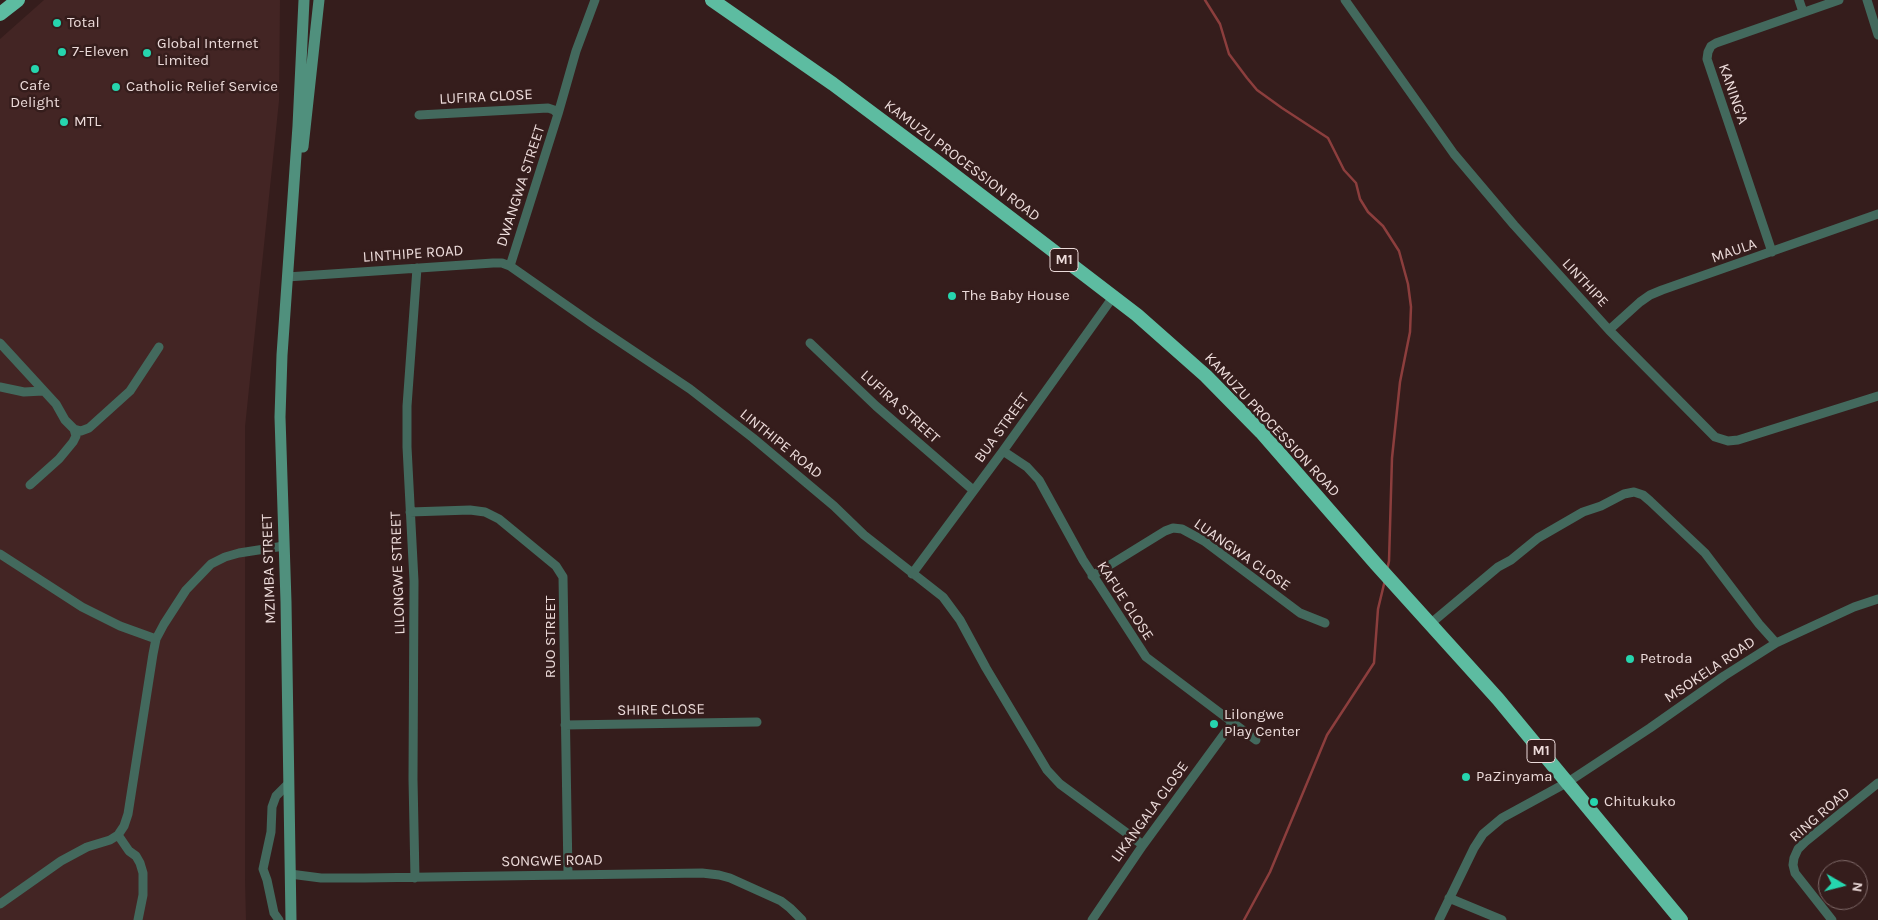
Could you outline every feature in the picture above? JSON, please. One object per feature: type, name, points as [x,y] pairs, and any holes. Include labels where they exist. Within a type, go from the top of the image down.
[{"type":"highway","points":[[0,14],[18,0]]},
{"type":"highway","name":"KAMUZU PROCESSION ROAD","points":[[712,0],[833,84],[1112,297],[1169,342],[1230,399],[1498,699],[1681,920]]},
{"type":"main road","points":[[292,217],[304,0]]},
{"type":"main road","points":[[292,217],[307,124],[319,0]]},
{"type":"main road","name":"MZIMBA STREET","points":[[291,920],[280,417],[282,355],[292,217]]},
{"type":"street","name":"DWANGWA STREET","points":[[510,266],[556,112],[595,0]]},
{"type":"street","name":"LINTHIPE","points":[[1345,0],[1454,154],[1526,239],[1609,330],[1715,437],[1721,440],[1738,440],[1878,396]]},
{"type":"street","points":[[1799,0],[1803,12]]},
{"type":"street","name":"KANING'A","points":[[1772,252],[1707,59],[1708,52],[1710,46],[1716,43],[1839,0]]},
{"type":"street","points":[[1867,0],[1878,35]]},
{"type":"street","name":"LUFIRA CLOSE","points":[[419,115],[548,108],[556,112]]},
{"type":"street","name":"MAULA","points":[[1609,330],[1650,295],[1878,214]]},
{"type":"street","name":"LINTHIPE ROAD","points":[[287,277],[493,263],[502,263],[510,266],[690,389],[834,506],[864,535],[943,597],[952,607],[1047,770],[1060,784],[1143,845]]},
{"type":"street","name":"LILONGWE STREET","points":[[415,878],[413,779],[414,581],[407,406],[417,268]]},
{"type":"street","name":"BUA STREET","points":[[912,574],[1003,451],[1112,297]]},
{"type":"street","points":[[0,343],[44,390],[74,430],[75,439],[70,446],[59,459],[30,485]]},
{"type":"street","name":"LUFIRA STREET","points":[[810,343],[876,406],[973,490]]},
{"type":"street","points":[[74,430],[85,430],[130,391],[159,347]]},
{"type":"street","points":[[0,387],[24,392],[44,390]]},
{"type":"street","name":"KAFUE CLOSE","points":[[1003,451],[1027,467],[1039,480],[1092,576],[1146,657],[1256,740]]},
{"type":"street","points":[[1430,624],[1498,567],[1511,560],[1538,538],[1583,512],[1602,506],[1624,494],[1634,492],[1650,500],[1705,553],[1759,624],[1776,643]]},
{"type":"street","name":"RUO STREET","points":[[410,512],[470,510],[485,512],[498,519],[560,570],[564,586],[568,874]]},
{"type":"street","name":"LUANGWA CLOSE","points":[[1092,576],[1165,531],[1173,528],[1182,529],[1204,540],[1300,613],[1325,623]]},
{"type":"street","points":[[0,904],[61,861],[87,847],[110,840],[118,835],[124,826],[128,814],[156,639],[164,624],[186,590],[211,564],[239,553],[284,546]]},
{"type":"street","points":[[0,554],[82,607],[120,626],[156,639]]},
{"type":"street","name":"MSOKELA ROAD","points":[[1439,920],[1474,848],[1483,834],[1502,818],[1568,782],[1776,643],[1844,611],[1878,599]]},
{"type":"street","name":"SHIRE CLOSE","points":[[565,725],[757,722]]},
{"type":"street","name":"LIKANGALA CLOSE","points":[[1092,920],[1143,845],[1233,722]]},
{"type":"street","points":[[279,920],[274,913],[263,869],[271,832],[272,807],[276,796],[288,784]]},
{"type":"street","name":"RING ROAD","points":[[1832,920],[1795,873],[1794,858],[1798,849],[1805,842],[1878,784]]},
{"type":"street","points":[[118,835],[140,863],[143,895],[138,920]]},
{"type":"street","name":"SONGWE ROAD","points":[[290,874],[322,878],[681,873],[719,875],[781,901],[802,920]]},
{"type":"street","points":[[1449,898],[1502,920]]},
{"type":"shaded area","points":[[44,0],[280,0],[279,101],[245,427],[246,920],[0,920],[0,39]]},
{"type":"waterway","points":[[1205,0],[1220,24],[1229,54],[1247,78],[1257,90],[1328,138],[1344,170],[1356,183],[1360,199],[1368,212],[1383,226],[1399,251],[1408,284],[1411,307],[1410,332],[1400,382],[1392,458],[1389,561],[1387,570]]},
{"type":"waterway","points":[[1244,920],[1270,872],[1327,735],[1374,663],[1378,609],[1385,580]]},
{"type":"place","name":"Total","points":[[57,23]]},
{"type":"place","name":"7-Eleven","points":[[62,52]]},
{"type":"place","name":"Global Internet Limited","points":[[147,53]]},
{"type":"place","name":"Cafe Delight","points":[[35,69]]},
{"type":"place","name":"Catholic Relief Service","points":[[116,87]]},
{"type":"place","name":"MTL","points":[[64,122]]},
{"type":"place","name":"The Baby House","points":[[952,296]]},
{"type":"place","name":"Petroda","points":[[1630,659]]},
{"type":"place","name":"Lilongwe Play Center","points":[[1214,724]]},
{"type":"place","name":"PaZinyama","points":[[1466,777]]},
{"type":"place","name":"Chitukuko","points":[[1594,802]]}]
